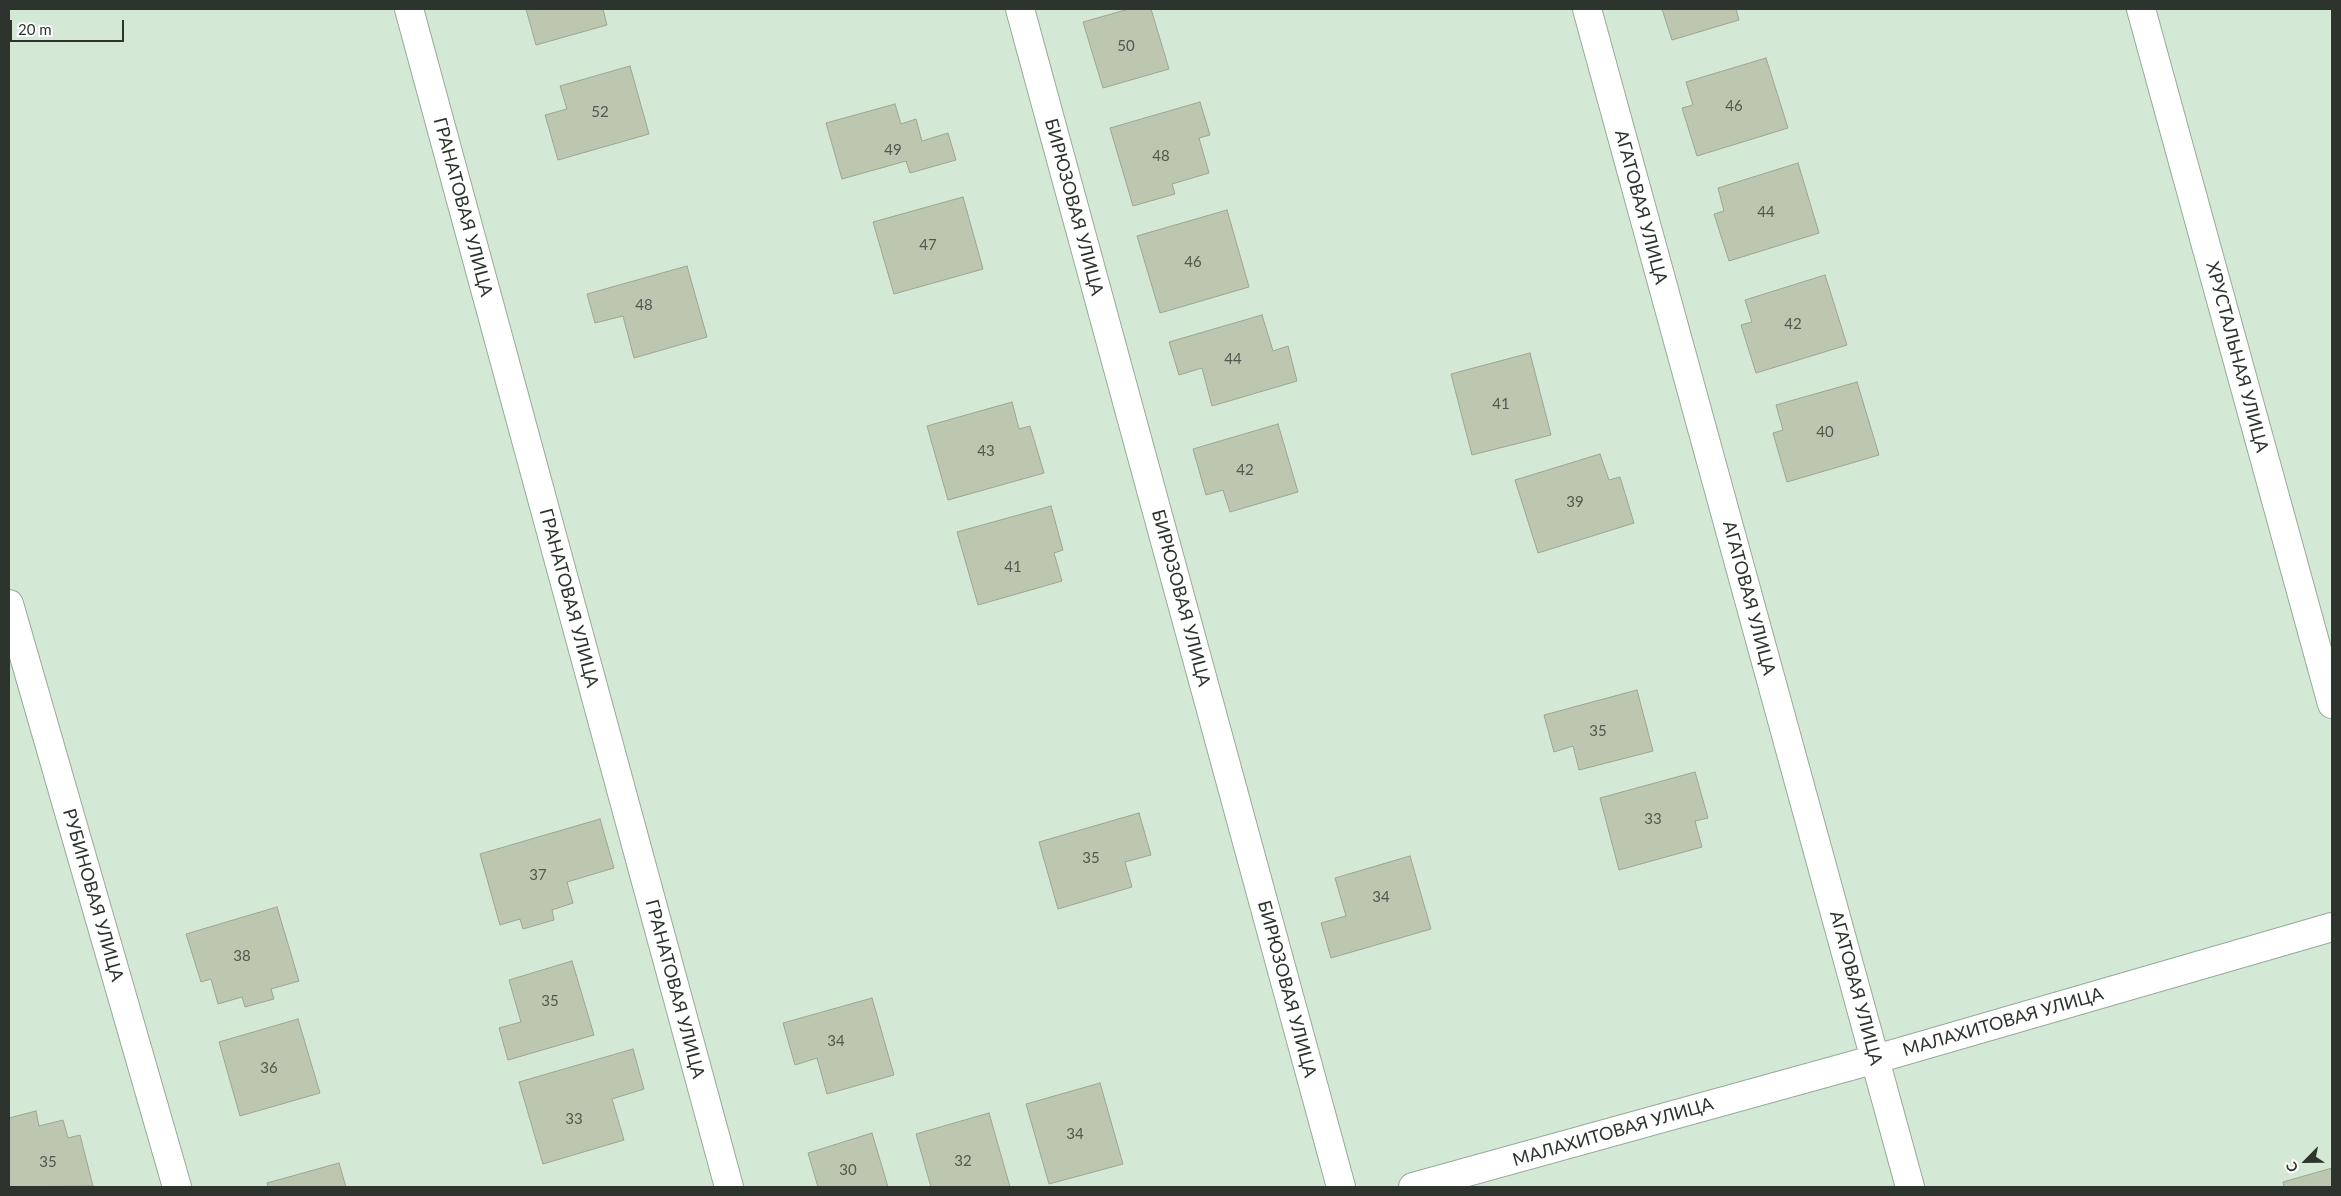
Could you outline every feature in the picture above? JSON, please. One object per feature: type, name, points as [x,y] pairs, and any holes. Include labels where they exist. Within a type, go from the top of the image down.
[{"type":"street","name":"ГРАНАТОВАЯ УЛИЦА","points":[[409,9],[729,1187]]},
{"type":"street","name":"БИРЮЗОВАЯ УЛИЦА","points":[[1020,9],[1341,1187]]},
{"type":"street","name":"АГАТОВАЯ УЛИЦА","points":[[1586,9],[1910,1187]]},
{"type":"street","name":"ХРУСТАЛЬНАЯ УЛИЦА","points":[[2141,9],[2332,704]]},
{"type":"street","name":"РУБИНОВАЯ УЛИЦА","points":[[9,604],[177,1187]]},
{"type":"street","name":"МАЛАХИТОВАЯ УЛИЦА","points":[[1413,1187],[1876,1059],[2332,927]]},
{"type":"building","points":[[526,9],[603,9],[607,25],[536,45]]},
{"type":"building","points":[[1129,9],[1151,9],[1169,69],[1103,88],[1083,22]]},
{"type":"building","points":[[1662,9],[1736,9],[1739,20],[1672,40]]},
{"type":"building","points":[[1766,58],[1788,128],[1697,156],[1682,108],[1693,105],[1686,82]]},
{"type":"building","points":[[630,66],[649,134],[558,160],[545,115],[567,109],[560,86]]},
{"type":"building","points":[[1200,102],[1210,135],[1199,138],[1209,173],[1172,184],[1175,194],[1133,206],[1110,128]]},
{"type":"building","points":[[895,104],[901,124],[916,119],[922,141],[948,133],[956,160],[910,173],[906,161],[842,179],[826,123]]},
{"type":"building","points":[[1798,163],[1819,233],[1729,261],[1714,214],[1724,211],[1718,188]]},
{"type":"building","points":[[963,197],[983,269],[894,294],[873,222]]},
{"type":"building","points":[[1227,210],[1249,287],[1160,313],[1137,236]]},
{"type":"building","points":[[687,266],[707,337],[634,358],[623,316],[595,323],[587,294]]},
{"type":"building","points":[[1825,275],[1847,345],[1756,373],[1741,325],[1752,322],[1745,300]]},
{"type":"building","points":[[1262,315],[1273,351],[1288,346],[1297,381],[1212,406],[1202,368],[1179,375],[1169,342]]},
{"type":"building","points":[[1530,353],[1551,435],[1472,455],[1451,374]]},
{"type":"building","points":[[1857,382],[1879,455],[1787,482],[1773,433],[1783,430],[1776,405]]},
{"type":"building","points":[[1012,402],[1019,429],[1030,426],[1044,473],[948,500],[927,426]]},
{"type":"building","points":[[1278,424],[1298,492],[1230,512],[1223,490],[1206,495],[1193,449]]},
{"type":"building","points":[[1600,454],[1609,480],[1620,477],[1634,523],[1538,553],[1515,480]]},
{"type":"building","points":[[1051,506],[1063,550],[1054,553],[1062,581],[978,605],[957,532]]},
{"type":"building","points":[[1637,690],[1653,751],[1579,770],[1573,746],[1554,752],[1544,715]]},
{"type":"building","points":[[1695,772],[1708,818],[1695,821],[1702,847],[1619,870],[1600,798]]},
{"type":"building","points":[[1139,813],[1151,855],[1125,862],[1132,887],[1058,909],[1039,842]]},
{"type":"building","points":[[600,819],[614,868],[567,882],[573,903],[552,910],[554,920],[523,929],[520,919],[500,925],[480,854]]},
{"type":"building","points":[[1410,856],[1431,929],[1331,958],[1321,923],[1346,916],[1335,878]]},
{"type":"building","points":[[277,907],[299,981],[271,989],[274,999],[245,1007],[242,997],[218,1004],[211,979],[201,982],[186,934]]},
{"type":"building","points":[[572,961],[594,1035],[508,1060],[499,1028],[521,1022],[509,980]]},
{"type":"building","points":[[872,998],[894,1075],[827,1094],[817,1058],[795,1065],[783,1023]]},
{"type":"building","points":[[298,1019],[320,1093],[240,1116],[219,1042]]},
{"type":"building","points":[[633,1049],[644,1089],[612,1099],[624,1140],[543,1164],[519,1082]]},
{"type":"building","points":[[1100,1083],[1123,1164],[1049,1184],[1026,1104]]},
{"type":"building","points":[[36,1111],[39,1126],[63,1120],[68,1138],[80,1135],[93,1186],[9,1187],[9,1118]]},
{"type":"building","points":[[989,1113],[1010,1187],[931,1187],[916,1134]]},
{"type":"building","points":[[872,1133],[888,1187],[818,1187],[808,1153]]},
{"type":"building","points":[[339,1163],[346,1187],[268,1187],[267,1183]]},
{"type":"building","points":[[2332,1168],[2332,1187],[2284,1187],[2283,1182]]}]
